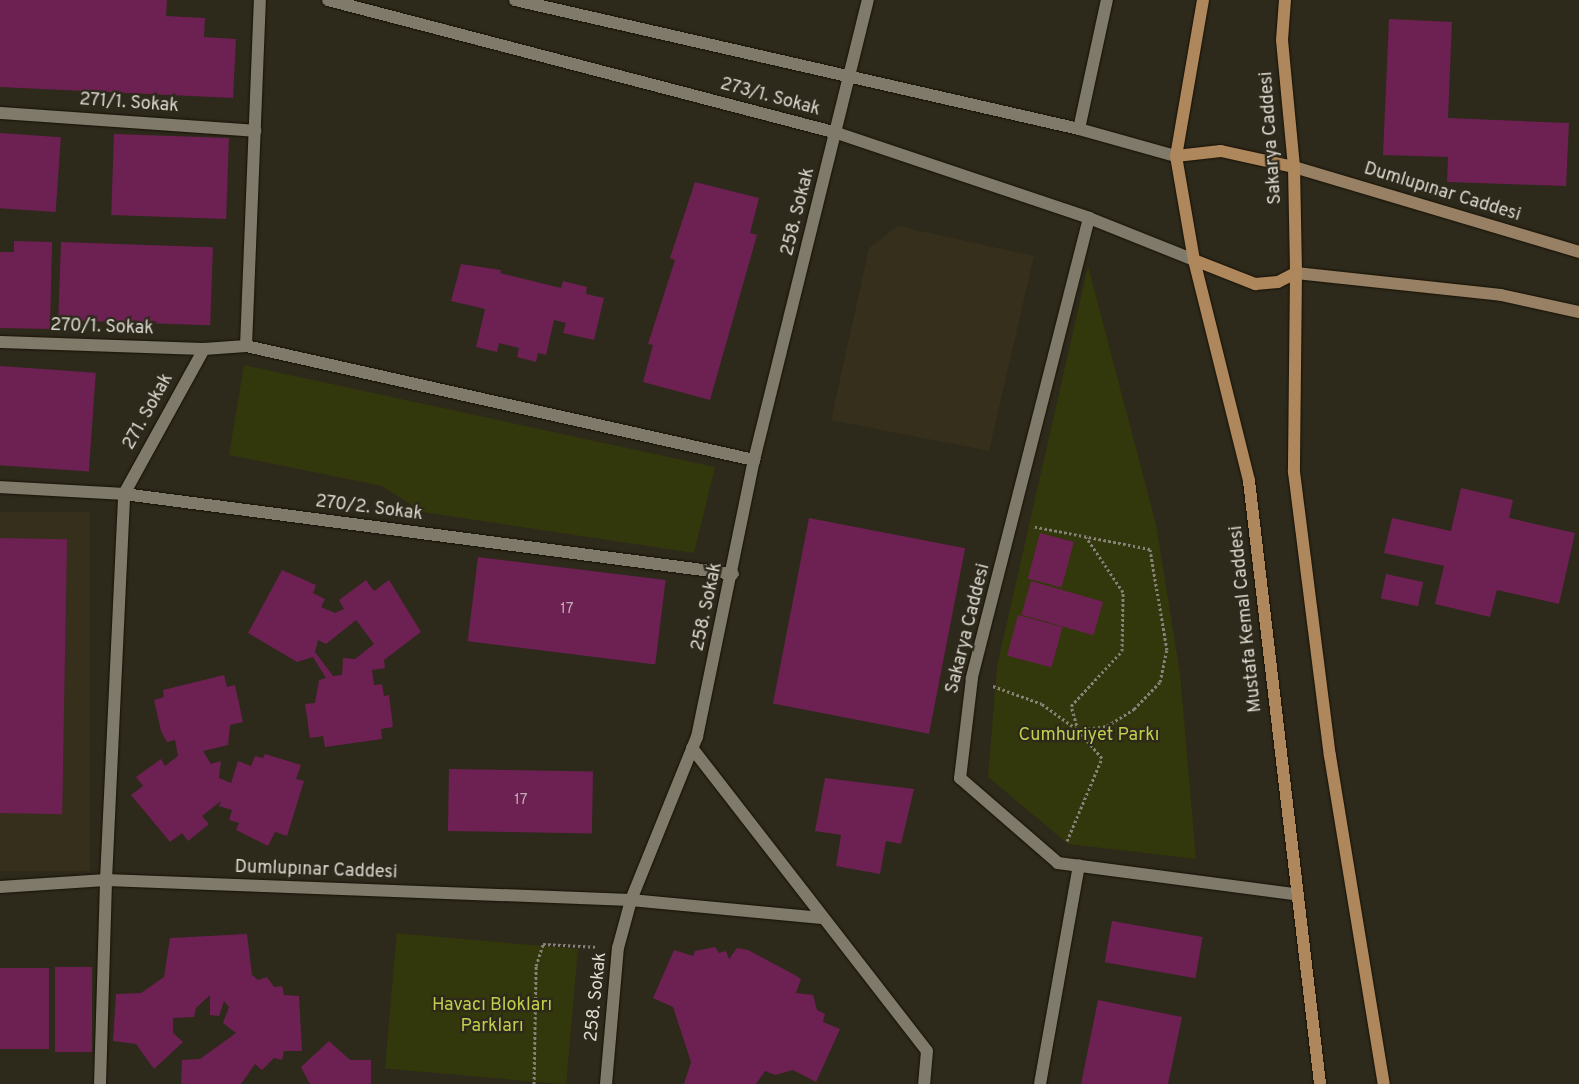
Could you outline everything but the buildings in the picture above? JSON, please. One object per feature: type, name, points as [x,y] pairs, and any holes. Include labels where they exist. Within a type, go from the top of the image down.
[{"type":"main road","points":[[1203,0],[1176,156],[1221,151],[1294,168]]},
{"type":"main road","name":"Sakarya Caddesi","points":[[1285,0],[1282,40],[1294,168],[1296,273]]},
{"type":"main road","name":"Mustafa Kemal Caddesi","points":[[1176,156],[1194,260],[1249,481],[1295,894],[1320,1084]]},
{"type":"main road","name":"Dumlupınar Caddesi","points":[[1294,168],[1579,252]]},
{"type":"main road","points":[[1194,260],[1255,284],[1278,282],[1296,273],[1501,295],[1579,312]]},
{"type":"main road","points":[[1296,273],[1294,472],[1330,756],[1384,1084]]},
{"type":"street","points":[[246,346],[260,0]]},
{"type":"street","name":"273/1. Sokak","points":[[328,0],[837,133],[1089,218],[1194,260]]},
{"type":"street","name":"273/1. Sokak","points":[[515,0],[1079,129],[1176,156]]},
{"type":"street","name":"258. Sokak","points":[[606,1084],[618,948],[631,900],[692,748],[733,574],[754,460],[837,133],[868,0]]},
{"type":"street","points":[[1079,129],[1107,0]]},
{"type":"street","name":"271/1. Sokak","points":[[0,112],[254,131]]},
{"type":"street","name":"Sakarya Caddesi","points":[[1058,863],[960,778],[972,678],[1014,522],[1089,218]]},
{"type":"street","name":"270/1. Sokak","points":[[0,342],[204,349]]},
{"type":"street","points":[[204,349],[246,346],[754,460]]},
{"type":"street","name":"271. Sokak","points":[[100,1084],[106,880],[124,494],[204,349]]},
{"type":"street","name":"270/2. Sokak","points":[[0,487],[124,494],[733,574]]},
{"type":"street","points":[[692,748],[821,918],[928,1051],[924,1084]]},
{"type":"street","points":[[1058,863],[1295,894]]},
{"type":"street","points":[[1040,1084],[1079,865]]},
{"type":"street","name":"Dumlupınar Caddesi","points":[[0,887],[106,880],[631,900],[821,918]]},
{"type":"path","points":[[1014,522],[1150,549],[1167,650],[1160,682],[1134,709],[1107,726],[1078,730]]},
{"type":"path","points":[[1078,730],[1071,706],[1122,651],[1123,592],[1086,537]]},
{"type":"path","points":[[972,678],[1042,704],[1078,730],[1102,758],[1058,863]]},
{"type":"path","points":[[534,1084],[536,966],[543,944],[618,948]]},
{"type":"shaded area","points":[[898,226],[1034,256],[989,451],[831,420],[869,248]]},
{"type":"shaded area","points":[[0,512],[90,512],[90,871],[0,871]]},
{"type":"green space","name":"Cumhuriyet Parkı","points":[[1088,266],[1156,524],[1180,673],[1196,859],[1068,844],[988,777],[997,666]]},
{"type":"green space","points":[[244,365],[715,467],[694,553],[422,512],[382,486],[229,455]]},
{"type":"green space","name":"Havacı Blokları Parkları","points":[[397,933],[578,949],[566,1084],[385,1069]]}]
